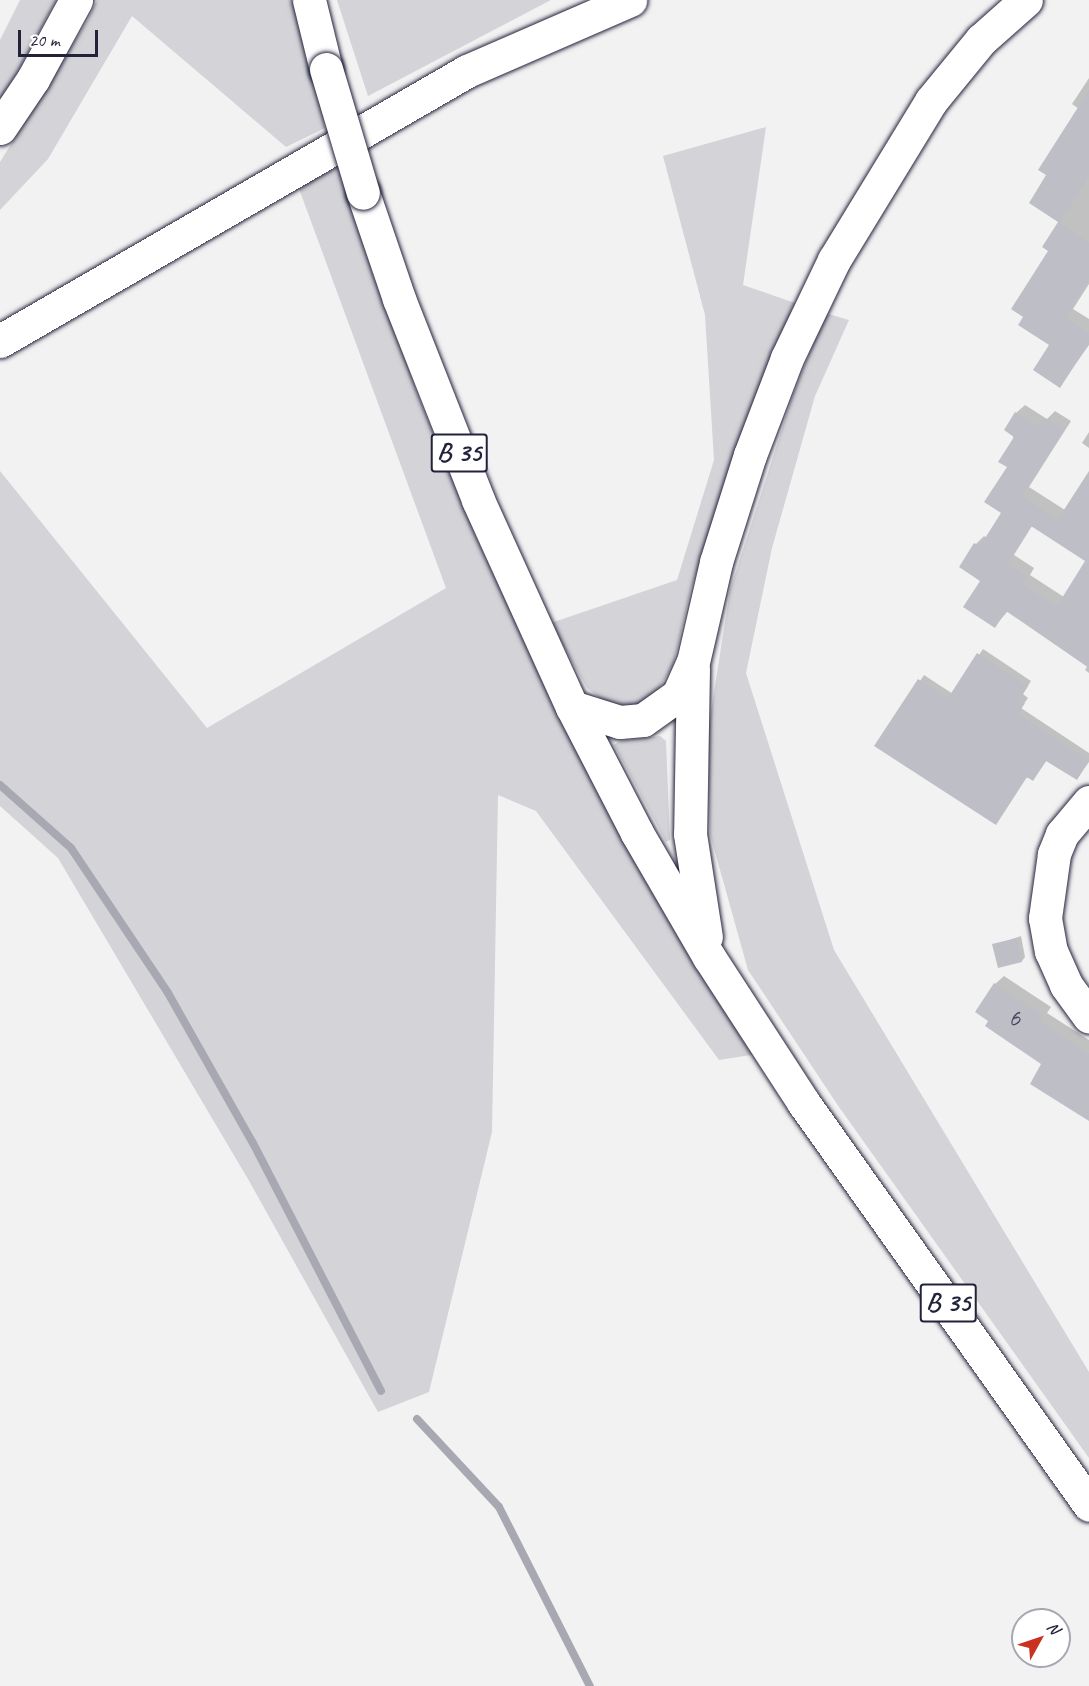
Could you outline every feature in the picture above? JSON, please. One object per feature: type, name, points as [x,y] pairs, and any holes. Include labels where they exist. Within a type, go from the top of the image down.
[{"type":"main road","points":[[0,128],[33,79],[76,0]]},
{"type":"main road","name":"B 35","points":[[309,0],[326,69],[363,193],[438,403],[572,706],[637,833],[709,957],[803,1102],[1089,1505]]},
{"type":"main road","points":[[0,341],[467,70],[630,0]]},
{"type":"main road","points":[[572,706],[620,722],[643,720],[678,695],[693,662],[716,562],[750,455],[788,358],[834,260],[931,101],[981,40],[1026,0]]},
{"type":"main road","points":[[693,662],[690,834],[709,957]]},
{"type":"main road","points":[[1089,802],[1062,834],[1054,854],[1045,918],[1051,951],[1066,985],[1089,1017]]},
{"type":"shaded area","points":[[20,0],[56,0],[0,105],[0,40]]},
{"type":"shaded area","points":[[97,0],[296,0],[325,128],[286,147],[132,16],[48,159],[0,210],[0,162],[88,20]]},
{"type":"shaded area","points":[[337,0],[551,0],[368,96]]},
{"type":"shaded area","points":[[766,127],[743,285],[795,303],[767,370],[691,588],[673,665],[655,695],[639,705],[620,707],[604,701],[587,688],[551,623],[677,580],[714,460],[705,315],[663,156]]},
{"type":"shaded area","points":[[340,167],[418,396],[481,548],[537,666],[757,1054],[719,1060],[536,811],[498,795],[492,1132],[429,1392],[378,1412],[248,1179],[58,858],[0,806],[0,471],[207,728],[446,588],[298,186]]},
{"type":"shaded area","points":[[825,313],[849,320],[815,396],[772,548],[746,673],[834,950],[1089,1372],[1089,1458],[839,1107],[748,970],[710,834],[708,731],[730,590],[792,398]]},
{"type":"shaded area","points":[[660,736],[666,741],[670,840],[666,842],[614,745],[620,741]]},
{"type":"building","points":[[1089,90],[1089,176],[1060,223],[1089,242],[1089,280],[1066,318],[1089,333],[1089,343],[1060,388],[1033,370],[1049,345],[1018,325],[1023,317],[1011,309],[1048,251],[1042,247],[1058,222],[1029,203],[1046,175],[1038,170]]},
{"type":"building","points":[[1015,412],[1040,427],[1045,418],[1064,430],[1022,496],[1058,519],[1089,471],[1089,668],[1006,611],[995,628],[963,607],[980,581],[959,567],[974,543],[980,546],[1001,513],[984,502],[1007,467],[998,462],[1014,437],[1004,430]],"holes":[[[1031,526],[1085,561],[1057,606],[1022,584],[1027,576],[1007,564]]]},
{"type":"building","points":[[977,653],[1028,686],[1019,700],[1025,703],[1018,714],[1089,760],[1077,780],[1046,761],[1033,781],[1027,777],[996,825],[874,746],[918,679],[948,698]]},
{"type":"building","points":[[1017,938],[1022,962],[998,968],[992,944]]},
{"type":"building","points":[[994,983],[1044,1016],[1040,1022],[1089,1054],[1089,1121],[1030,1084],[1041,1064],[985,1026],[988,1021],[975,1012]]},
{"type":"waterway","points":[[0,785],[71,848],[168,993],[253,1143],[381,1391]]},
{"type":"waterway","points":[[417,1419],[499,1507],[590,1686]]}]
